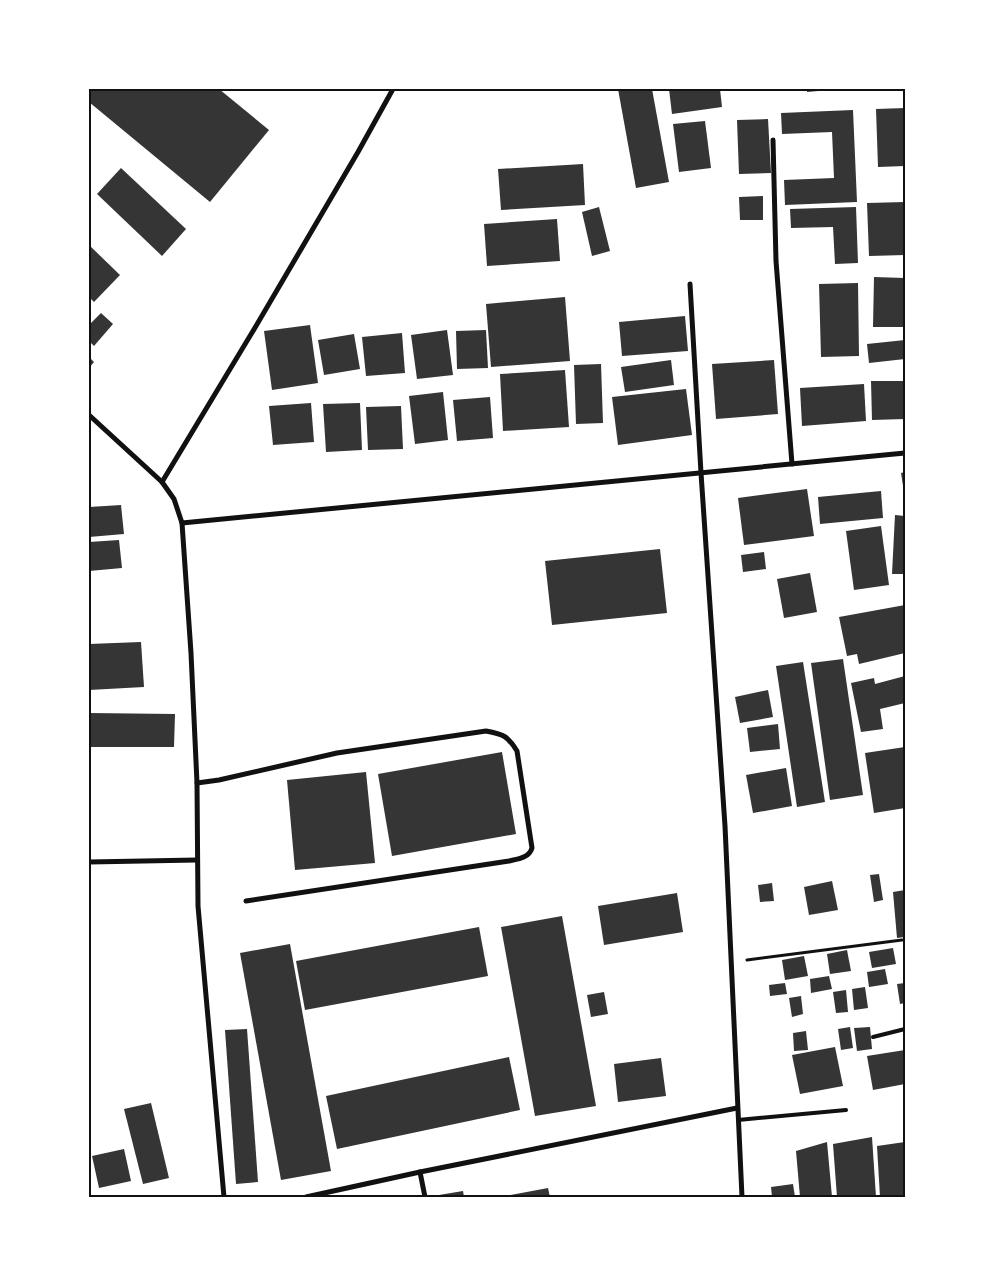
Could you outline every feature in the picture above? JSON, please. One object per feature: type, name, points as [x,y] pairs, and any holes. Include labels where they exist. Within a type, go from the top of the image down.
[{"type":"street","points":[[162,482],[256,326],[393,89]]},
{"type":"street","points":[[773,140],[776,261],[792,464]]},
{"type":"street","points":[[690,284],[726,826],[742,1197]]},
{"type":"street","points":[[89,415],[162,482],[174,499],[182,523],[197,783],[196,860],[198,906],[224,1197]]},
{"type":"street","points":[[182,523],[905,452]]},
{"type":"street","points":[[197,783],[219,780],[337,753],[486,731],[498,733],[510,739],[517,752],[532,848],[531,853],[526,856],[509,861],[246,900]]},
{"type":"street","points":[[89,862],[196,860]]},
{"type":"street","points":[[306,1197],[737,1108]]},
{"type":"street","points":[[420,1172],[425,1197]]},
{"type":"lane","points":[[874,1036],[905,1029]]},
{"type":"lane","points":[[738,1120],[846,1110]]},
{"type":"path","points":[[731,962],[902,940]]},
{"type":"building","points":[[89,89],[219,89],[269,130],[210,202],[89,102]]},
{"type":"building","points":[[618,89],[652,89],[669,182],[636,188]]},
{"type":"building","points":[[669,89],[720,89],[722,107],[672,114]]},
{"type":"building","points":[[807,89],[830,89],[830,90],[807,92]]},
{"type":"building","points":[[905,108],[905,166],[878,167],[876,109]]},
{"type":"building","points":[[853,110],[857,202],[785,205],[784,180],[834,178],[832,132],[782,134],[781,113]]},
{"type":"building","points":[[768,119],[771,173],[739,174],[737,120]]},
{"type":"building","points":[[705,121],[711,168],[679,172],[673,124]]},
{"type":"building","points":[[583,164],[585,205],[501,210],[498,169]]},
{"type":"building","points":[[121,168],[186,229],[162,256],[97,194]]},
{"type":"building","points":[[763,196],[763,220],[740,220],[739,197]]},
{"type":"building","points":[[905,202],[905,255],[869,256],[867,203]]},
{"type":"building","points":[[599,207],[610,251],[592,256],[582,212]]},
{"type":"building","points":[[856,207],[858,263],[835,264],[833,227],[791,228],[790,209]]},
{"type":"building","points":[[557,219],[560,261],[487,266],[484,224]]},
{"type":"building","points":[[89,245],[120,275],[94,302],[89,297]]},
{"type":"building","points":[[874,277],[905,278],[905,327],[873,327]]},
{"type":"building","points":[[858,283],[859,356],[821,357],[819,284]]},
{"type":"building","points":[[565,297],[570,361],[491,367],[486,304]]},
{"type":"building","points":[[101,313],[113,324],[94,346],[89,341],[89,325]]},
{"type":"building","points":[[685,316],[688,351],[622,356],[619,322]]},
{"type":"building","points":[[310,325],[318,383],[272,390],[264,331]]},
{"type":"building","points":[[447,330],[453,375],[417,379],[411,335]]},
{"type":"building","points":[[486,330],[488,368],[457,369],[456,331]]},
{"type":"building","points":[[402,333],[405,373],[366,376],[362,337]]},
{"type":"building","points":[[354,334],[360,369],[324,375],[318,340]]},
{"type":"building","points":[[905,340],[905,359],[869,363],[867,344]]},
{"type":"building","points":[[89,357],[94,362],[89,368]]},
{"type":"building","points":[[671,360],[674,385],[625,392],[621,367]]},
{"type":"building","points":[[774,360],[778,414],[716,419],[712,364]]},
{"type":"building","points":[[601,364],[603,423],[576,424],[574,365]]},
{"type":"building","points":[[565,370],[569,427],[503,431],[500,374]]},
{"type":"building","points":[[871,381],[905,381],[905,419],[872,420]]},
{"type":"building","points":[[864,384],[866,421],[802,426],[800,388]]},
{"type":"building","points":[[686,389],[692,435],[618,445],[612,397]]},
{"type":"building","points":[[443,392],[448,440],[415,444],[409,396]]},
{"type":"building","points":[[490,397],[493,438],[457,441],[453,400]]},
{"type":"building","points":[[311,403],[314,442],[273,445],[269,406]]},
{"type":"building","points":[[360,403],[362,450],[326,452],[323,404]]},
{"type":"building","points":[[401,406],[403,449],[368,450],[366,407]]},
{"type":"building","points":[[905,472],[905,492],[904,492],[901,473]]},
{"type":"building","points":[[807,489],[814,536],[744,545],[738,498]]},
{"type":"building","points":[[881,491],[883,518],[820,524],[818,497]]},
{"type":"building","points":[[121,505],[124,534],[89,537],[89,507]]},
{"type":"building","points":[[895,515],[905,516],[905,574],[892,574]]},
{"type":"building","points":[[881,526],[889,585],[854,590],[846,531]]},
{"type":"building","points":[[119,540],[122,568],[89,571],[89,542]]},
{"type":"building","points":[[660,549],[667,613],[552,625],[545,561]]},
{"type":"building","points":[[764,552],[766,569],[743,572],[741,555]]},
{"type":"building","points":[[810,573],[817,612],[784,618],[777,579]]},
{"type":"building","points":[[905,605],[905,653],[859,664],[857,654],[847,656],[839,617]]},
{"type":"building","points":[[141,642],[144,687],[89,690],[89,644]]},
{"type":"building","points":[[843,659],[863,795],[830,800],[811,663]]},
{"type":"building","points":[[803,662],[825,802],[797,807],[776,666]]},
{"type":"building","points":[[905,676],[905,703],[880,709],[883,729],[861,732],[851,683],[874,678],[875,684]]},
{"type":"building","points":[[768,690],[773,717],[740,723],[735,697]]},
{"type":"building","points":[[89,713],[175,714],[174,747],[89,747]]},
{"type":"building","points":[[778,724],[780,749],[750,752],[747,728]]},
{"type":"building","points":[[905,747],[905,808],[874,813],[865,753]]},
{"type":"building","points":[[502,752],[516,834],[392,856],[378,774]]},
{"type":"building","points":[[786,768],[792,806],[753,813],[746,775]]},
{"type":"building","points":[[366,772],[375,863],[295,870],[287,780]]},
{"type":"building","points":[[879,874],[883,900],[874,902],[870,875]]},
{"type":"building","points":[[832,881],[838,910],[809,915],[804,887]]},
{"type":"building","points":[[772,883],[774,901],[760,902],[758,885]]},
{"type":"building","points":[[905,890],[905,937],[897,938],[893,892]]},
{"type":"building","points":[[677,893],[683,932],[604,945],[598,906]]},
{"type":"building","points":[[562,916],[596,1106],[535,1116],[501,927]]},
{"type":"building","points":[[479,927],[488,976],[305,1010],[296,961]]},
{"type":"building","points":[[290,944],[331,1171],[281,1180],[240,953]]},
{"type":"building","points":[[893,948],[896,964],[872,968],[869,952]]},
{"type":"building","points":[[847,950],[851,971],[830,974],[827,954]]},
{"type":"building","points":[[804,956],[808,976],[785,980],[782,960]]},
{"type":"building","points":[[885,969],[888,984],[869,987],[867,972]]},
{"type":"building","points":[[829,976],[832,989],[811,993],[810,979]]},
{"type":"building","points":[[785,983],[787,994],[770,996],[769,985]]},
{"type":"building","points":[[905,983],[905,1003],[900,1004],[897,984]]},
{"type":"building","points":[[865,987],[868,1008],[854,1010],[852,989]]},
{"type":"building","points":[[846,990],[848,1012],[836,1013],[833,992]]},
{"type":"building","points":[[604,992],[608,1014],[591,1017],[587,995]]},
{"type":"building","points":[[801,996],[803,1014],[792,1017],[789,998]]},
{"type":"building","points":[[850,1027],[853,1048],[841,1050],[838,1029]]},
{"type":"building","points":[[870,1027],[872,1049],[857,1051],[854,1028]]},
{"type":"building","points":[[247,1029],[258,1182],[236,1184],[225,1030]]},
{"type":"building","points":[[806,1031],[808,1050],[794,1051],[793,1033]]},
{"type":"building","points":[[835,1047],[843,1086],[800,1094],[792,1055]]},
{"type":"building","points":[[905,1050],[905,1084],[873,1090],[867,1056]]},
{"type":"building","points":[[509,1057],[520,1110],[337,1149],[326,1096]]},
{"type":"building","points":[[661,1058],[666,1096],[618,1102],[614,1064]]},
{"type":"building","points":[[151,1103],[169,1178],[143,1184],[124,1109]]},
{"type":"building","points":[[872,1137],[876,1197],[837,1197],[833,1144]]},
{"type":"building","points":[[827,1142],[832,1197],[800,1197],[796,1151]]},
{"type":"building","points":[[905,1142],[905,1197],[880,1197],[877,1146]]},
{"type":"building","points":[[124,1149],[131,1181],[99,1188],[92,1156]]},
{"type":"building","points":[[793,1184],[795,1197],[772,1197],[771,1187]]},
{"type":"building","points":[[548,1188],[550,1197],[506,1197],[506,1196]]},
{"type":"building","points":[[463,1191],[464,1197],[440,1197],[439,1195]]}]
